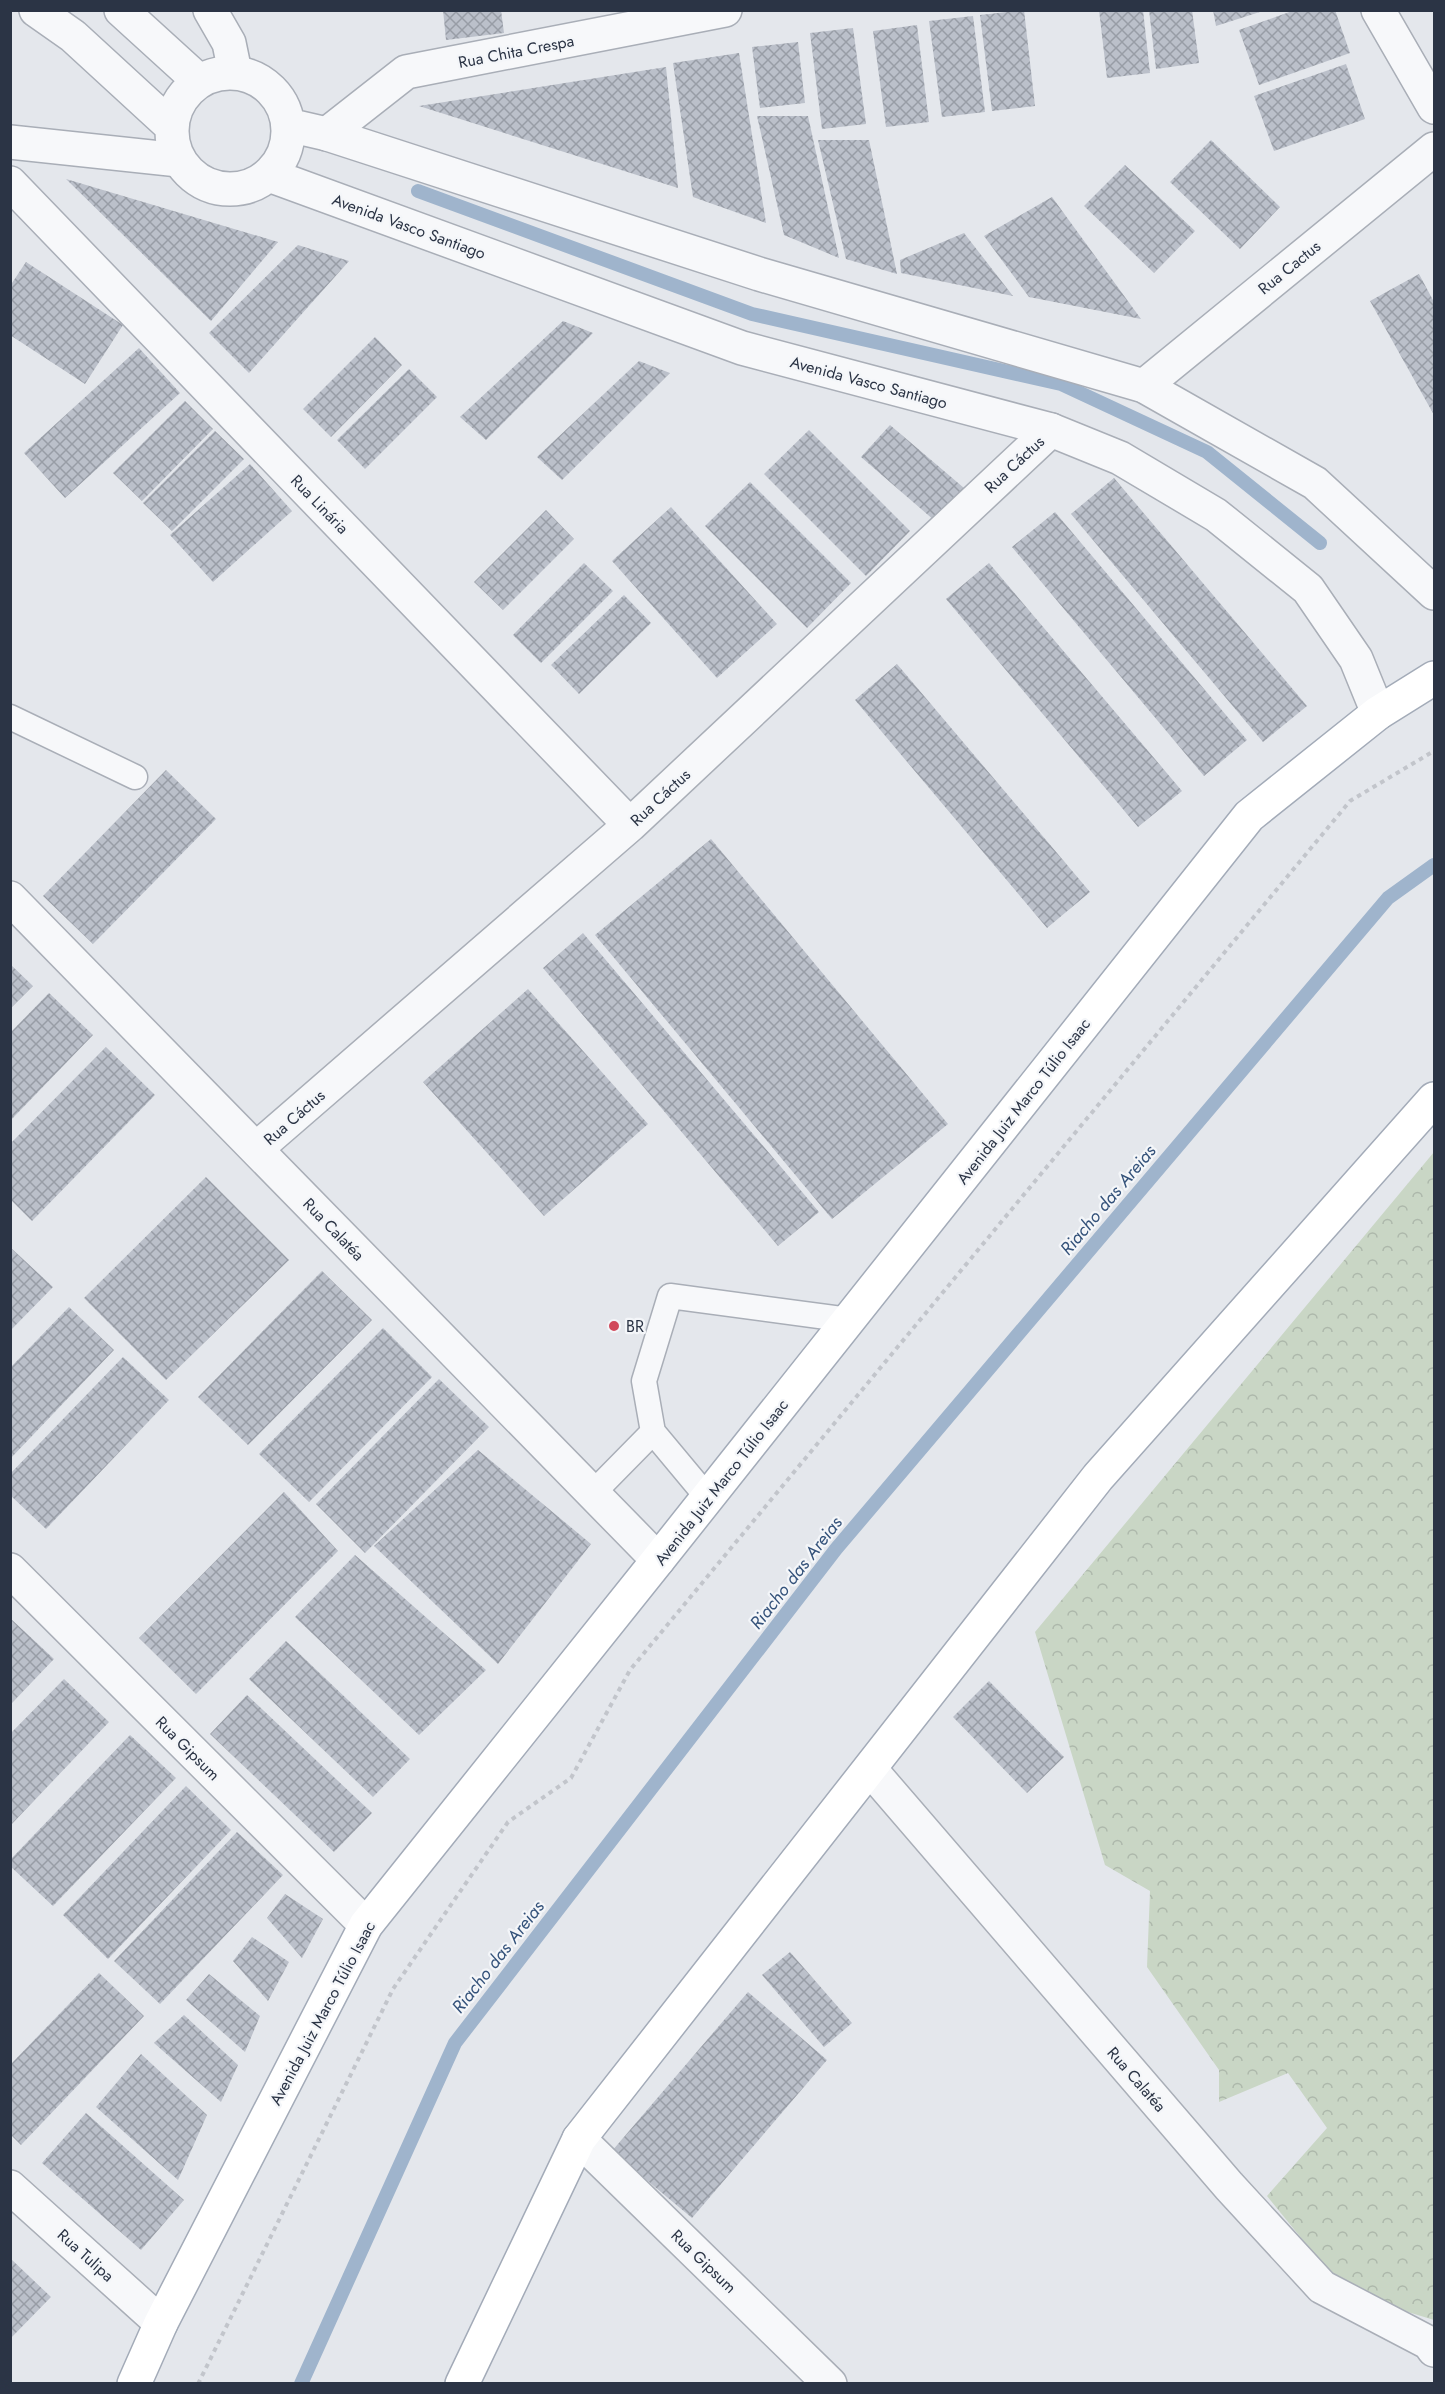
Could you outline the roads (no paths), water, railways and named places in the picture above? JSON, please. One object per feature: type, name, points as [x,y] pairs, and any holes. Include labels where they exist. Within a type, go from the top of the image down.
[{"type":"main road","name":"Avenida Juiz Marco Túlio Isaac","points":[[134,2384],[161,2322],[366,1925],[1249,816],[1378,713],[1434,678]]},
{"type":"main road","points":[[462,2384],[579,2139],[1098,1478],[1434,1099]]},
{"type":"street","points":[[36,10],[73,36],[171,126]]},
{"type":"street","points":[[121,10],[199,81]]},
{"type":"street","points":[[210,10],[229,43],[235,72]]},
{"type":"street","name":"Rua Chita Crespa","points":[[327,134],[406,72],[725,10]]},
{"type":"street","points":[[1378,10],[1434,107]]},
{"type":"street","points":[[235,72],[254,78],[271,89],[283,105],[288,125],[287,143],[281,160],[269,175],[251,186],[231,189],[211,186],[193,176],[179,160],[172,143],[171,126],[175,108],[185,93],[199,81],[216,74],[235,72]]},
{"type":"street","points":[[288,125],[327,134],[759,274],[1144,386],[1315,483],[1434,593]]},
{"type":"street","points":[[10,142],[179,160]]},
{"type":"street","name":"Rua Cactus","points":[[1144,386],[1434,149]]},
{"type":"street","name":"Avenida Vasco Santiago","points":[[269,175],[742,348],[1051,430],[1120,458],[1216,515],[1308,589],[1356,659],[1378,713]]},
{"type":"street","name":"Rua Linária","points":[[10,183],[630,825]]},
{"type":"street","name":"Rua Cáctus","points":[[256,1149],[630,825],[1051,430]]},
{"type":"street","name":"Rua Calatéa","points":[[10,898],[658,1560]]},
{"type":"street","name":"Rua Gipsum","points":[[10,1570],[366,1925]]},
{"type":"street","name":"Rua Calatéa","points":[[870,1769],[1229,2186],[1322,2287],[1429,2343],[1434,2350]]},
{"type":"street","name":"Rua Gipsum","points":[[579,2139],[830,2384]]},
{"type":"street","name":"Rua Tulipa","points":[[10,2187],[161,2322]]},
{"type":"lane","points":[[10,717],[135,777]]},
{"type":"lane","points":[[708,1498],[653,1432],[644,1381],[670,1296],[849,1320]]},
{"type":"lane","points":[[593,1493],[653,1432]]},
{"type":"waterway","points":[[418,191],[752,314],[1061,384],[1207,452],[1320,543]]},
{"type":"waterway","name":"Riacho das Areias","points":[[301,2384],[455,2043],[836,1549],[1388,898],[1434,865]]},
{"type":"place","name":"BR","points":[[614,1326]]}]
